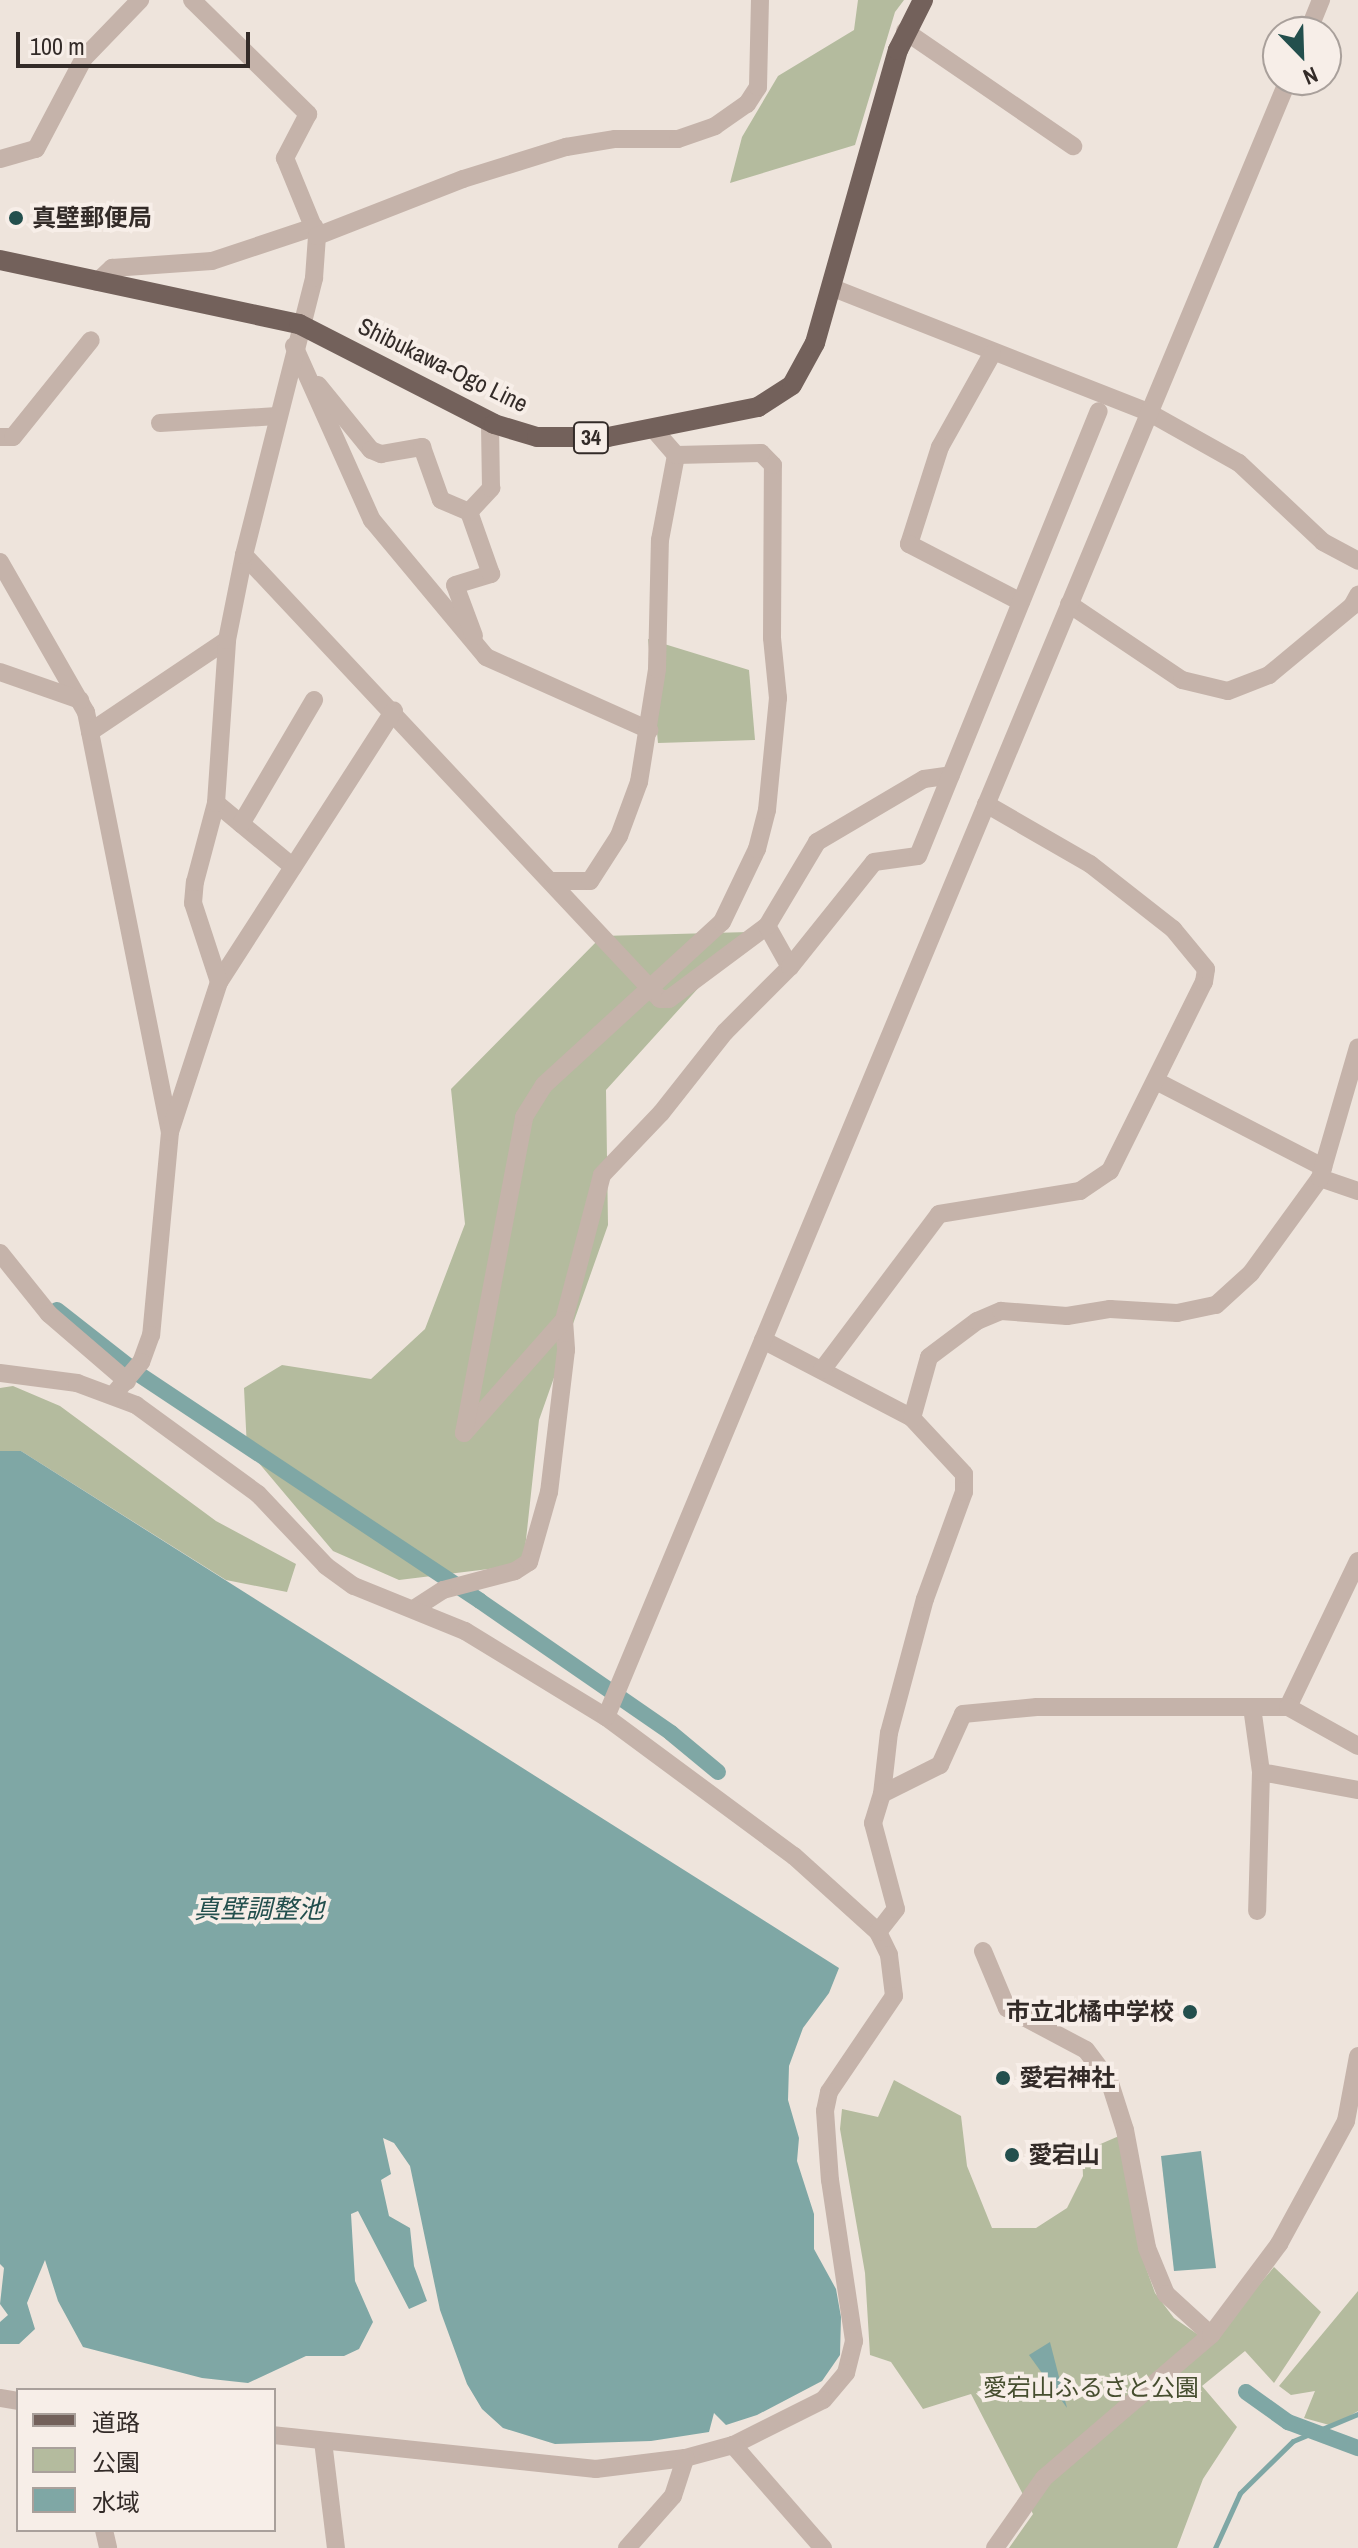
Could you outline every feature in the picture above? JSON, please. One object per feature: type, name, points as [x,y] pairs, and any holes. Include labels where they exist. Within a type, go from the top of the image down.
[{"type":"main road","name":"Shibukawa-Ogo Line","points":[[1,265],[299,324],[490,422],[537,437],[570,440],[654,430],[758,407],[792,385],[815,343],[905,31],[923,0]]},
{"type":"street","points":[[0,159],[36,149],[84,58],[140,0]]},
{"type":"street","points":[[192,0],[308,114],[285,158],[315,231],[314,278],[299,324],[227,640],[216,803],[193,903],[219,982]]},
{"type":"street","points":[[97,282],[112,268],[212,261],[315,231],[566,147],[615,139],[678,139],[715,126],[747,104],[758,87],[760,0]]},
{"type":"street","points":[[905,31],[1073,146]]},
{"type":"street","points":[[606,1717],[1281,96]]},
{"type":"street","points":[[833,288],[992,354],[1148,412],[1239,463],[1323,542],[1358,561]]},
{"type":"street","points":[[0,437],[13,437],[91,340]]},
{"type":"street","points":[[294,346],[372,520],[486,657],[649,730]]},
{"type":"street","points":[[992,354],[940,447],[909,544],[1021,602]]},
{"type":"street","points":[[313,386],[322,385],[371,450],[381,454],[422,447],[441,500],[469,512],[491,574],[455,585],[477,647]]},
{"type":"street","points":[[414,1609],[443,1590],[515,1571],[529,1562],[537,1547],[566,1350],[564,1320],[602,1175],[661,1113],[725,1032],[790,967],[874,862],[918,856],[1099,411]]},
{"type":"street","points":[[160,423],[277,416]]},
{"type":"street","points":[[469,512],[491,488],[490,422]]},
{"type":"street","points":[[654,430],[676,455]]},
{"type":"street","points":[[564,1320],[464,1433],[524,1117],[544,1085],[722,922],[740,889],[767,810],[778,698],[772,638],[773,465],[761,453],[676,455]]},
{"type":"street","points":[[553,881],[590,881],[619,836],[639,782],[657,669],[660,540],[676,455]]},
{"type":"street","points":[[244,555],[394,710],[650,991],[669,999],[767,926],[817,842],[924,779],[951,775]]},
{"type":"street","points":[[0,562],[80,700],[90,732],[170,1132]]},
{"type":"street","points":[[1069,604],[1182,680],[1228,691],[1269,675],[1352,606],[1358,595]]},
{"type":"street","points":[[90,732],[227,640]]},
{"type":"street","points":[[0,672],[80,700]]},
{"type":"street","points":[[241,824],[314,700]]},
{"type":"street","points":[[128,1378],[151,1335],[170,1132],[219,982],[394,710]]},
{"type":"street","points":[[216,803],[293,867]]},
{"type":"street","points":[[822,1370],[939,1214],[1094,1185],[1110,1171],[1158,1082],[1206,969],[1173,929],[1090,864],[986,804]]},
{"type":"street","points":[[767,926],[790,967]]},
{"type":"street","points":[[912,1418],[929,1357],[977,1321],[1001,1311],[1067,1316],[1110,1309],[1177,1313],[1216,1305],[1251,1273],[1322,1172],[1358,1047]]},
{"type":"street","points":[[1158,1082],[1358,1191]]},
{"type":"street","points":[[0,1253],[49,1314],[128,1378],[258,1494],[326,1566],[378,1598],[414,1609],[508,1654],[606,1717],[794,1856],[878,1932],[889,1955],[894,1996],[829,2092],[825,2111],[830,2180],[854,2341],[846,2373],[823,2400],[733,2445],[685,2458],[596,2469],[276,2435]]},
{"type":"street","points":[[763,1340],[912,1418],[964,1474],[964,1492],[925,1599],[889,1733],[882,1794],[873,1823],[896,1909],[878,1932]]},
{"type":"street","points":[[0,1373],[128,1378]]},
{"type":"street","points":[[1288,1707],[1356,1572]]},
{"type":"street","points":[[882,1794],[940,1765],[963,1714],[1037,1707],[1288,1707],[1358,1746]]},
{"type":"street","points":[[1252,1707],[1261,1772],[1257,1911]]},
{"type":"street","points":[[1261,1772],[1358,1790]]},
{"type":"street","points":[[983,1951],[1007,2008],[1086,2050],[1109,2080],[1125,2130],[1147,2248],[1166,2294],[1211,2335]]},
{"type":"street","points":[[995,2548],[1044,2478],[1211,2335],[1279,2244],[1322,2173],[1346,2121],[1358,2056]]},
{"type":"street","points":[[323,2441],[336,2548]]},
{"type":"street","points":[[733,2445],[823,2548]]},
{"type":"street","points":[[627,2548],[673,2496],[685,2458]]},
{"type":"green space","points":[[858,0],[904,0],[895,12],[855,145],[730,183],[742,137],[778,76],[854,30]]},
{"type":"green space","points":[[648,639],[749,670],[755,740],[658,743]]},
{"type":"green space","points":[[749,932],[606,1090],[608,1225],[539,1420],[524,1558],[505,1567],[399,1580],[333,1551],[247,1449],[244,1388],[282,1365],[371,1379],[425,1329],[465,1224],[451,1089],[602,936]]},
{"type":"green space","points":[[13,1386],[60,1406],[216,1521],[296,1564],[287,1592],[226,1580],[21,1451],[0,1451],[0,1388]]},
{"type":"green space","name":"愛宕山ふるさと公園","points":[[894,2080],[961,2116],[967,2166],[992,2228],[1036,2228],[1067,2208],[1083,2176],[1082,2152],[1119,2136],[1140,2251],[1155,2293],[1174,2318],[1210,2343],[1274,2267],[1321,2312],[1274,2383],[1245,2351],[1202,2386],[1237,2427],[1203,2479],[1177,2548],[1009,2548],[1033,2514],[971,2394],[923,2409],[891,2362],[870,2355],[865,2273],[840,2129],[842,2109],[878,2117]]},
{"type":"green space","points":[[1358,2291],[1358,2411],[1333,2426],[1304,2418],[1315,2391],[1291,2395],[1279,2386]]},
{"type":"water","name":"真壁調整池","points":[[0,1451],[21,1451],[839,1968],[829,1993],[803,2028],[789,2066],[788,2100],[799,2138],[797,2161],[814,2214],[814,2249],[836,2289],[841,2317],[840,2355],[822,2381],[757,2415],[726,2425],[714,2413],[709,2432],[651,2441],[555,2444],[503,2428],[482,2409],[467,2384],[440,2310],[410,2166],[394,2143],[383,2138],[391,2174],[381,2180],[389,2216],[410,2228],[414,2266],[427,2301],[409,2309],[358,2211],[351,2214],[355,2281],[373,2322],[359,2349],[344,2356],[306,2356],[248,2383],[202,2378],[83,2347],[58,2301],[45,2260],[27,2303],[35,2329],[19,2344],[0,2344],[0,2322],[8,2315],[0,2304],[4,2268],[0,2264]]},
{"type":"water","points":[[1201,2151],[1216,2268],[1174,2271],[1161,2156]]},
{"type":"water","points":[[1050,2342],[1067,2408],[1029,2355]]},
{"type":"waterway","points":[[57,1310],[140,1375],[480,1601],[671,1733],[718,1772]]},
{"type":"waterway","points":[[1246,2392],[1288,2422],[1358,2448]]},
{"type":"waterway","points":[[1215,2548],[1240,2493],[1293,2441],[1358,2414]]},
{"type":"place","name":"真壁郵便局","points":[[16,218]]},
{"type":"place","name":"市立北橘中学校","points":[[1190,2012]]},
{"type":"place","name":"愛宕神社","points":[[1003,2078]]},
{"type":"place","name":"愛宕山","points":[[1012,2155]]}]
